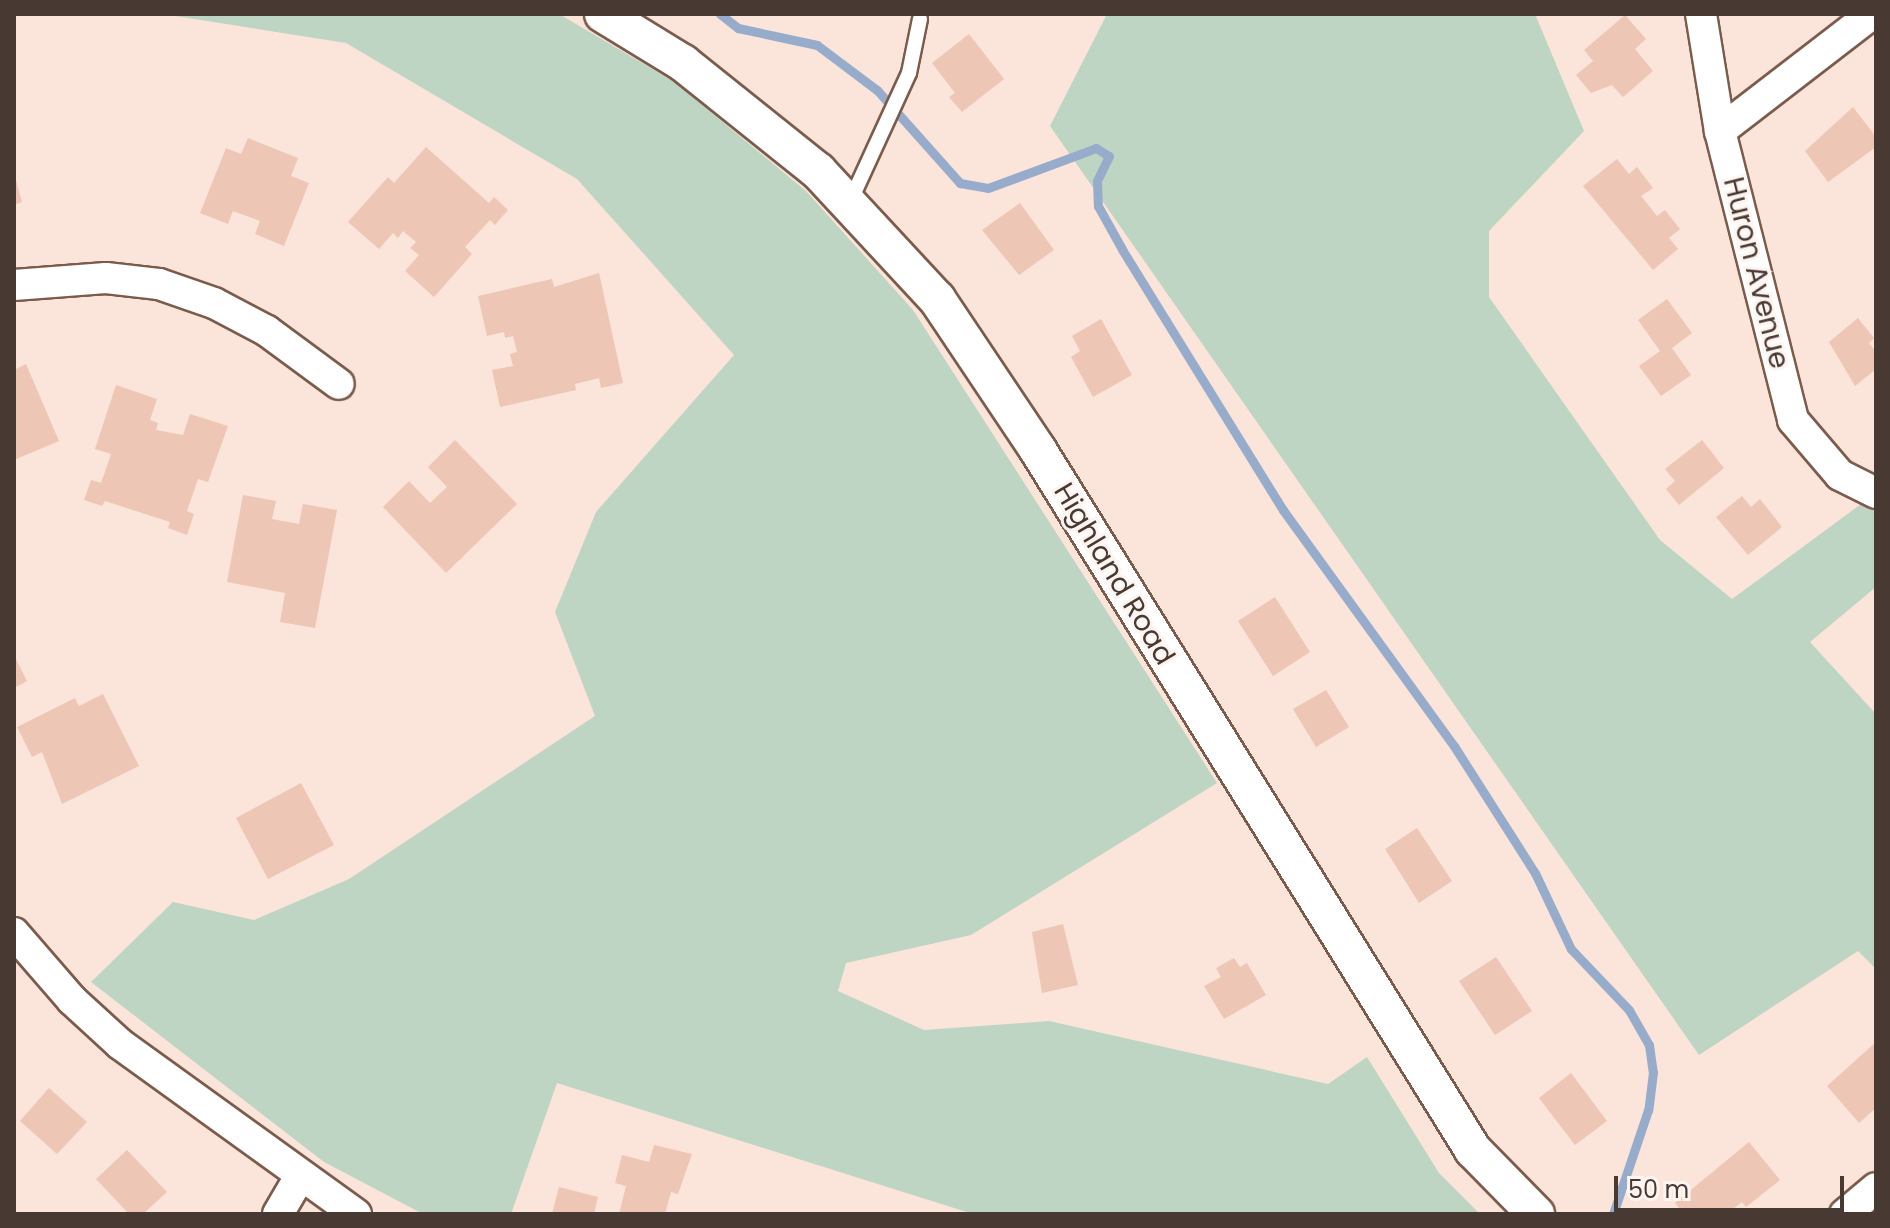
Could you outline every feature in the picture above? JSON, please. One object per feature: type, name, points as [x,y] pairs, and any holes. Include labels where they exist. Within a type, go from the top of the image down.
[{"type":"street","name":"Highland Road","points":[[603,14],[683,63],[818,171],[937,299],[1038,450],[1473,1150],[1536,1214]]},
{"type":"street","name":"Huron Avenue","points":[[1701,14],[1720,131],[1793,420],[1840,475],[1876,493]]},
{"type":"street","points":[[1720,131],[1872,14]]},
{"type":"street","points":[[14,285],[106,278],[159,284],[214,303],[267,331],[339,384]]},
{"type":"street","points":[[14,933],[72,1000],[120,1044],[299,1178],[356,1214]]},
{"type":"street","points":[[278,1214],[299,1178]]},
{"type":"street","points":[[1845,1214],[1876,1188]]},
{"type":"lane","points":[[849,205],[901,91],[920,19]]},
{"type":"green space","points":[[163,14],[559,14],[673,81],[806,191],[913,310],[1217,783],[971,935],[846,963],[838,991],[924,1030],[1049,1021],[1328,1084],[1367,1057],[1439,1173],[1480,1214],[973,1214],[557,1083],[511,1214],[423,1214],[324,1162],[91,982],[173,902],[254,920],[349,879],[595,716],[555,612],[596,512],[734,355],[577,179],[346,43]]},
{"type":"green space","points":[[1107,14],[1535,14],[1584,131],[1489,231],[1489,297],[1660,540],[1732,599],[1876,493],[1876,587],[1810,642],[1876,714],[1876,969],[1858,951],[1699,1055],[1050,126]]},
{"type":"building","points":[[1625,15],[1646,39],[1635,49],[1653,71],[1623,97],[1612,85],[1591,93],[1576,75],[1593,61],[1584,50]]},
{"type":"building","points":[[969,34],[1004,79],[962,112],[949,97],[955,93],[932,63]]},
{"type":"building","points":[[1853,107],[1876,137],[1876,147],[1828,182],[1805,151]]},
{"type":"building","points":[[248,138],[298,158],[291,176],[309,183],[284,246],[255,234],[260,221],[233,211],[228,224],[200,213],[226,148],[241,154]]},
{"type":"building","points":[[426,147],[489,203],[494,197],[508,210],[495,225],[490,220],[465,247],[472,254],[434,297],[405,271],[419,255],[410,248],[416,242],[403,231],[398,238],[393,233],[379,249],[348,222],[388,177],[394,183]]},
{"type":"building","points":[[1617,159],[1629,174],[1637,167],[1653,188],[1641,196],[1657,216],[1665,210],[1680,229],[1669,238],[1678,249],[1653,270],[1583,186]]},
{"type":"building","points":[[14,173],[22,202],[14,205]]},
{"type":"building","points":[[1020,203],[1054,250],[1019,275],[982,230]]},
{"type":"building","points":[[599,273],[623,383],[601,388],[599,378],[575,384],[576,390],[500,407],[492,370],[513,366],[510,354],[517,352],[513,336],[505,338],[504,332],[487,336],[478,296],[552,279],[554,287]]},
{"type":"building","points":[[1667,299],[1692,333],[1672,348],[1691,375],[1661,396],[1639,366],[1660,351],[1638,320]]},
{"type":"building","points":[[1858,318],[1874,338],[1869,343],[1876,352],[1876,369],[1855,386],[1829,342]]},
{"type":"building","points":[[1101,319],[1132,375],[1093,397],[1071,357],[1080,351],[1072,336]]},
{"type":"building","points":[[26,364],[59,441],[14,460],[14,370]]},
{"type":"building","points":[[116,385],[157,399],[150,420],[158,423],[156,430],[183,435],[190,414],[228,426],[208,482],[198,479],[187,511],[194,514],[187,535],[168,528],[170,522],[105,501],[102,506],[84,500],[91,480],[101,483],[111,454],[95,449]]},
{"type":"building","points":[[455,440],[517,504],[446,573],[383,507],[409,481],[430,503],[447,487],[428,467]]},
{"type":"building","points":[[1702,440],[1724,468],[1679,505],[1666,489],[1675,481],[1665,469]]},
{"type":"building","points":[[243,495],[276,501],[272,519],[299,524],[303,504],[337,510],[315,628],[280,622],[285,593],[227,582]]},
{"type":"building","points":[[1742,496],[1751,507],[1760,499],[1782,527],[1748,555],[1716,517]]},
{"type":"building","points":[[1275,597],[1310,652],[1273,676],[1238,621]]},
{"type":"building","points":[[14,655],[27,681],[14,688]]},
{"type":"building","points":[[1326,690],[1349,727],[1316,747],[1293,709]]},
{"type":"building","points":[[103,694],[139,766],[62,804],[42,752],[32,757],[17,727],[75,698],[79,706]]},
{"type":"building","points":[[301,783],[334,845],[268,879],[236,818]]},
{"type":"building","points":[[1417,828],[1452,881],[1419,903],[1385,849]]},
{"type":"building","points":[[1063,924],[1078,985],[1042,993],[1032,932]]},
{"type":"building","points":[[1496,957],[1532,1011],[1495,1035],[1459,981]]},
{"type":"building","points":[[1234,958],[1240,967],[1247,963],[1266,995],[1224,1019],[1204,986],[1221,977],[1216,968]]},
{"type":"building","points":[[1876,1042],[1876,1108],[1859,1123],[1827,1086]]},
{"type":"building","points":[[1571,1073],[1607,1121],[1575,1145],[1539,1098]]},
{"type":"building","points":[[49,1088],[87,1122],[57,1154],[20,1121]]},
{"type":"building","points":[[1749,1142],[1780,1180],[1746,1207],[1742,1202],[1727,1214],[1684,1214],[1675,1203]]},
{"type":"building","points":[[654,1145],[692,1154],[678,1194],[671,1192],[665,1214],[619,1214],[626,1186],[615,1183],[622,1155],[649,1162]]},
{"type":"building","points":[[127,1150],[167,1192],[143,1214],[129,1214],[96,1179]]},
{"type":"building","points":[[559,1187],[598,1197],[594,1214],[552,1214]]},
{"type":"waterway","points":[[720,14],[738,28],[817,45],[877,90],[960,183],[988,188],[1096,148],[1109,156],[1097,181],[1098,206],[1123,251],[1283,510],[1454,746],[1535,873],[1571,949],[1629,1010],[1649,1045],[1653,1072],[1648,1110],[1613,1214]]}]
